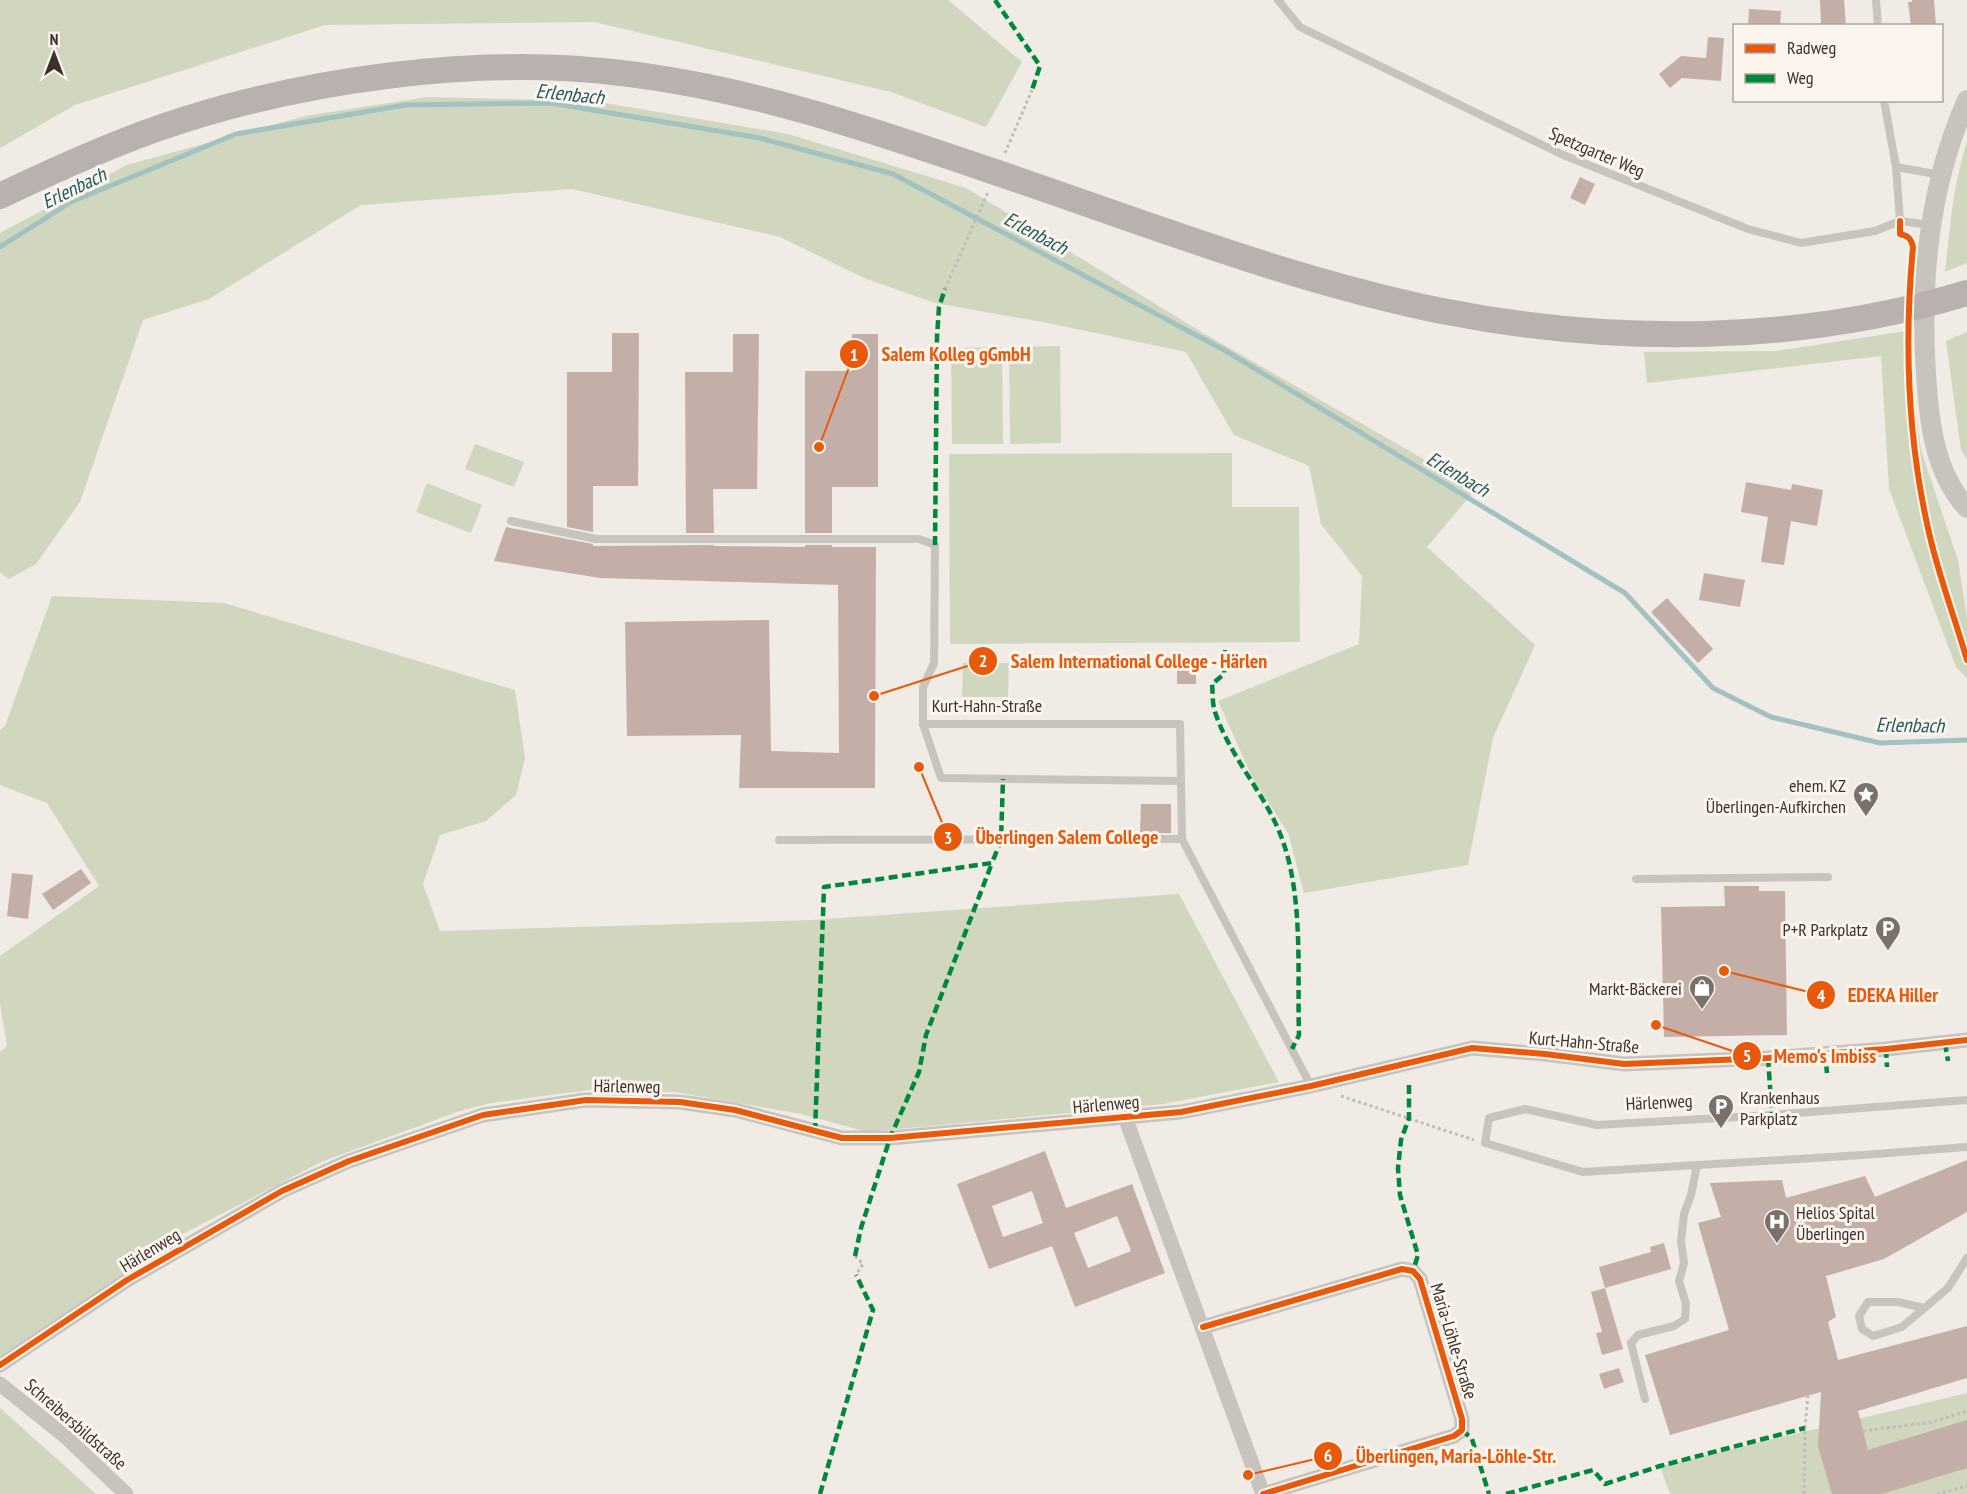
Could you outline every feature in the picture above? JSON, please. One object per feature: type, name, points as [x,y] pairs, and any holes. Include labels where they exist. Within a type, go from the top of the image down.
[{"type":"main road","points":[[0,196],[84,157],[161,128],[306,89],[397,75],[546,67],[620,72],[681,81],[833,117],[1286,270],[1373,295],[1501,321],[1626,333],[1738,332],[1849,320],[1967,293]]},
{"type":"street","points":[[1967,100],[1941,175],[1928,249],[1924,296],[1929,411],[1937,452],[1948,482],[1967,508]]},
{"type":"street","name":"Kurt-Hahn-Straße","points":[[1311,1086],[1472,1048],[1624,1064],[1768,1058],[1967,1040]]},
{"type":"street","name":"Härlenweg","points":[[0,1365],[127,1280],[282,1191],[349,1161],[483,1115],[586,1100],[680,1102],[735,1110],[842,1138],[890,1138],[1181,1112],[1311,1086]]},
{"type":"street","name":"Maria-Löhle-Straße","points":[[1125,1117],[1263,1494],[1454,1436],[1462,1430],[1462,1419],[1419,1279],[1413,1271],[1402,1269],[1203,1327]]},
{"type":"street","name":"Schreibersbildstraße","points":[[0,1384],[66,1437],[126,1494]]},
{"type":"lane","name":"Spetzgarter Weg","points":[[1278,0],[1300,27],[1561,154],[1748,229],[1801,243],[1875,231],[1900,221],[1932,225]]},
{"type":"lane","points":[[1876,0],[1878,24]]},
{"type":"lane","points":[[1884,102],[1896,167],[1900,221]]},
{"type":"lane","points":[[1896,167],[1941,175]]},
{"type":"lane","points":[[511,521],[596,539],[919,539],[935,545],[933,663],[922,687],[923,724]]},
{"type":"lane","name":"Kurt-Hahn-Straße","points":[[1180,781],[941,778],[923,724],[1180,724],[1182,839],[1311,1086]]},
{"type":"lane","points":[[779,840],[1182,839]]},
{"type":"lane","points":[[1636,879],[1828,877]]},
{"type":"lane","name":"Härlenweg","points":[[1485,1143],[1489,1118],[1525,1109],[1597,1125],[1772,1115],[1967,1100]]},
{"type":"lane","points":[[1485,1143],[1582,1172],[1967,1147]]},
{"type":"lane","points":[[1645,1399],[1631,1343],[1638,1335],[1674,1326],[1685,1319],[1686,1304],[1679,1281],[1684,1263],[1681,1241],[1684,1215],[1697,1165]]},
{"type":"lane","points":[[1924,1308],[1898,1302],[1868,1302],[1859,1316],[1862,1329],[1873,1336],[1902,1327],[1948,1288],[1967,1258]]},
{"type":"path","points":[[1311,1086],[1485,1143]]},
{"type":"path","points":[[855,1256],[863,1264],[856,1275]]},
{"type":"path","points":[[1804,1494],[1808,1396]]},
{"type":"path","points":[[1863,1431],[1933,1422],[1967,1411]]},
{"type":"path","points":[[1937,1494],[1967,1486]]},
{"type":"green space","points":[[0,0],[948,0],[1022,62],[986,127],[891,92],[594,22],[325,25],[75,105],[0,148]]},
{"type":"green space","points":[[427,97],[593,101],[788,134],[966,188],[1203,333],[1476,489],[1427,547],[1535,645],[1493,738],[1468,865],[1304,893],[1288,833],[1252,777],[1218,701],[1359,644],[1362,576],[1321,524],[1309,466],[1234,435],[1186,352],[1048,323],[935,303],[864,278],[780,237],[572,189],[361,205],[209,299],[143,320],[80,502],[36,564],[9,579],[0,573],[0,233],[127,165],[305,116]]},
{"type":"green space","points":[[1967,142],[1967,263],[1945,272],[1955,190]]},
{"type":"green space","points":[[1906,331],[1921,450],[1958,560],[1967,618],[1967,678],[1956,667],[1889,489],[1881,356],[1647,383],[1644,352],[1776,351]]},
{"type":"green space","points":[[1967,332],[1967,459],[1961,450],[1946,341]]},
{"type":"green space","points":[[1060,346],[1061,443],[1010,444],[1009,347]]},
{"type":"green space","points":[[1002,347],[1003,444],[952,444],[951,348]]},
{"type":"green space","points":[[475,444],[524,462],[514,487],[465,469]]},
{"type":"green space","points":[[1232,453],[1232,507],[1299,507],[1300,642],[950,644],[949,454]]},
{"type":"green space","points":[[427,483],[482,505],[471,533],[416,512]]},
{"type":"green space","points":[[52,596],[224,603],[515,690],[525,758],[516,795],[486,821],[440,835],[423,884],[440,931],[812,920],[1179,894],[1279,1082],[1163,1104],[867,1132],[801,1114],[675,1092],[590,1090],[491,1103],[460,1111],[321,1162],[181,1235],[0,1356],[0,1052],[7,1046],[0,1004],[0,956],[99,886],[47,803],[0,785],[0,730],[5,726]]},
{"type":"green space","points":[[963,663],[1009,663],[1008,697],[962,697]]},
{"type":"green space","points":[[1967,1393],[1967,1494],[1670,1494],[1660,1466]]},
{"type":"green space","points":[[0,1408],[96,1494],[0,1494]]},
{"type":"building","points":[[1820,0],[1844,0],[1846,24],[1821,24]]},
{"type":"building","points":[[1912,0],[1934,0],[1936,24],[1911,24],[1908,2]]},
{"type":"building","points":[[1749,9],[1781,11],[1780,24],[1748,24]]},
{"type":"building","points":[[1708,37],[1724,38],[1721,81],[1682,78],[1670,88],[1659,74],[1681,56],[1706,58]]},
{"type":"building","points":[[1580,177],[1595,184],[1585,205],[1570,198]]},
{"type":"building","points":[[612,333],[639,333],[638,486],[593,486],[593,532],[567,527],[567,372],[612,372]]},
{"type":"building","points":[[733,334],[759,334],[757,489],[713,489],[714,533],[686,533],[685,372],[733,372]]},
{"type":"building","points":[[852,334],[878,334],[878,487],[832,487],[832,533],[805,533],[805,371],[852,371]]},
{"type":"building","points":[[1746,482],[1791,490],[1792,484],[1823,490],[1817,526],[1791,521],[1784,565],[1761,562],[1768,517],[1741,512]]},
{"type":"building","points":[[506,527],[593,544],[593,546],[805,547],[805,545],[832,545],[832,547],[876,547],[875,788],[739,788],[741,735],[627,736],[625,622],[769,620],[771,751],[839,753],[838,585],[600,578],[494,561]]},
{"type":"building","points":[[1704,573],[1745,580],[1740,607],[1699,600]]},
{"type":"building","points":[[1667,598],[1713,649],[1698,663],[1651,612]]},
{"type":"building","points":[[1177,667],[1196,667],[1196,684],[1177,684]]},
{"type":"building","points":[[1141,804],[1171,804],[1171,833],[1140,833]]},
{"type":"building","points":[[81,869],[91,883],[53,910],[42,894]]},
{"type":"building","points":[[12,873],[33,875],[28,919],[7,916]]},
{"type":"building","points":[[1724,886],[1759,886],[1759,891],[1785,891],[1787,1035],[1664,1037],[1661,907],[1725,906]]},
{"type":"building","points":[[1045,1151],[1066,1208],[1132,1184],[1165,1273],[1075,1307],[1052,1246],[989,1269],[957,1184]],"holes":[[[1032,1191],[1043,1223],[1003,1237],[992,1206]],[[1117,1216],[1131,1251],[1088,1268],[1074,1233]]]},
{"type":"building","points":[[1967,1160],[1967,1212],[1884,1259],[1826,1276],[1836,1317],[1828,1322],[1838,1360],[1967,1326],[1967,1378],[1858,1411],[1868,1450],[1967,1420],[1967,1468],[1882,1494],[1832,1494],[1818,1447],[1821,1392],[1670,1435],[1645,1355],[1729,1330],[1698,1223],[1721,1217],[1710,1183],[1782,1180],[1786,1198],[1865,1176],[1875,1197]]},
{"type":"building","points":[[1664,1243],[1671,1269],[1605,1288],[1599,1267],[1651,1252],[1650,1247]]},
{"type":"building","points":[[1605,1288],[1623,1349],[1602,1355],[1596,1333],[1602,1332],[1591,1292]]},
{"type":"building","points":[[1619,1368],[1624,1382],[1604,1389],[1599,1374]]},
{"type":"waterway","name":"Erlenbach","points":[[0,247],[71,202],[236,134],[405,105],[551,103],[760,138],[893,174],[1226,351],[1625,593],[1713,688],[1771,717],[1880,743],[1967,740]]},
{"type":"marked path","points":[[995,0],[1040,66],[1032,90]]},
{"type":"marked path","points":[[935,545],[937,337],[939,307],[945,289]]},
{"type":"marked path","points":[[1225,650],[1224,674],[1212,684],[1215,712],[1229,744],[1274,820],[1288,859],[1293,883],[1298,934],[1299,1035],[1292,1049]]},
{"type":"marked path","points":[[815,1132],[824,887],[992,863],[1001,840],[1003,779]]},
{"type":"marked path","points":[[855,1256],[861,1228],[890,1138],[919,1072],[926,1035],[992,863]]},
{"type":"marked path","points":[[1945,1043],[1948,1061]]},
{"type":"marked path","points":[[1886,1049],[1887,1067]]},
{"type":"marked path","points":[[1825,1053],[1827,1073]]},
{"type":"marked path","points":[[1768,1058],[1772,1115]]},
{"type":"marked path","points":[[1409,1085],[1409,1118],[1401,1140],[1398,1168],[1400,1195],[1418,1255],[1413,1271]]},
{"type":"marked path","points":[[820,1494],[873,1310],[856,1275]]},
{"type":"marked path","points":[[1506,1494],[1593,1470],[1605,1484],[1660,1466],[1805,1428]]},
{"type":"marked path","points":[[1462,1430],[1472,1439],[1489,1494]]},
{"type":"cycle path","points":[[1900,221],[1900,234],[1909,238],[1913,247],[1909,356],[1917,466],[1934,553],[1967,660]]},
{"type":"cycle path","points":[[0,1365],[127,1280],[282,1191],[349,1161],[483,1115],[586,1100],[680,1102],[735,1110],[842,1138],[890,1138],[1181,1112],[1311,1086],[1472,1048],[1624,1064],[1768,1058],[1967,1040]]},
{"type":"cycle path","points":[[1203,1327],[1402,1269],[1413,1271],[1420,1279],[1462,1419],[1462,1430],[1454,1436],[1263,1494]]},
{"type":"place","name":"Salem Kolleg gGmbH","points":[[819,447]]},
{"type":"place","name":"Salem International College - Härlen","points":[[874,696]]},
{"type":"place","name":"Überlingen Salem College","points":[[919,767]]},
{"type":"place","name":"ehem. KZ Überlingen-Aufkirchen","points":[[1866,818]]},
{"type":"place","name":"P+R Parkplatz","points":[[1888,952]]},
{"type":"place","name":"EDEKA Hiller","points":[[1724,971]]},
{"type":"place","name":"Markt-Bäckerei","points":[[1702,1011]]},
{"type":"place","name":"Memo's Imbiss","points":[[1656,1025]]},
{"type":"place","name":"Krankenhaus Parkplatz","points":[[1721,1130]]},
{"type":"place","name":"Helios Spital Überlingen","points":[[1777,1245]]},
{"type":"place","name":"Überlingen, Maria-Löhle-Str.","points":[[1248,1475]]}]
